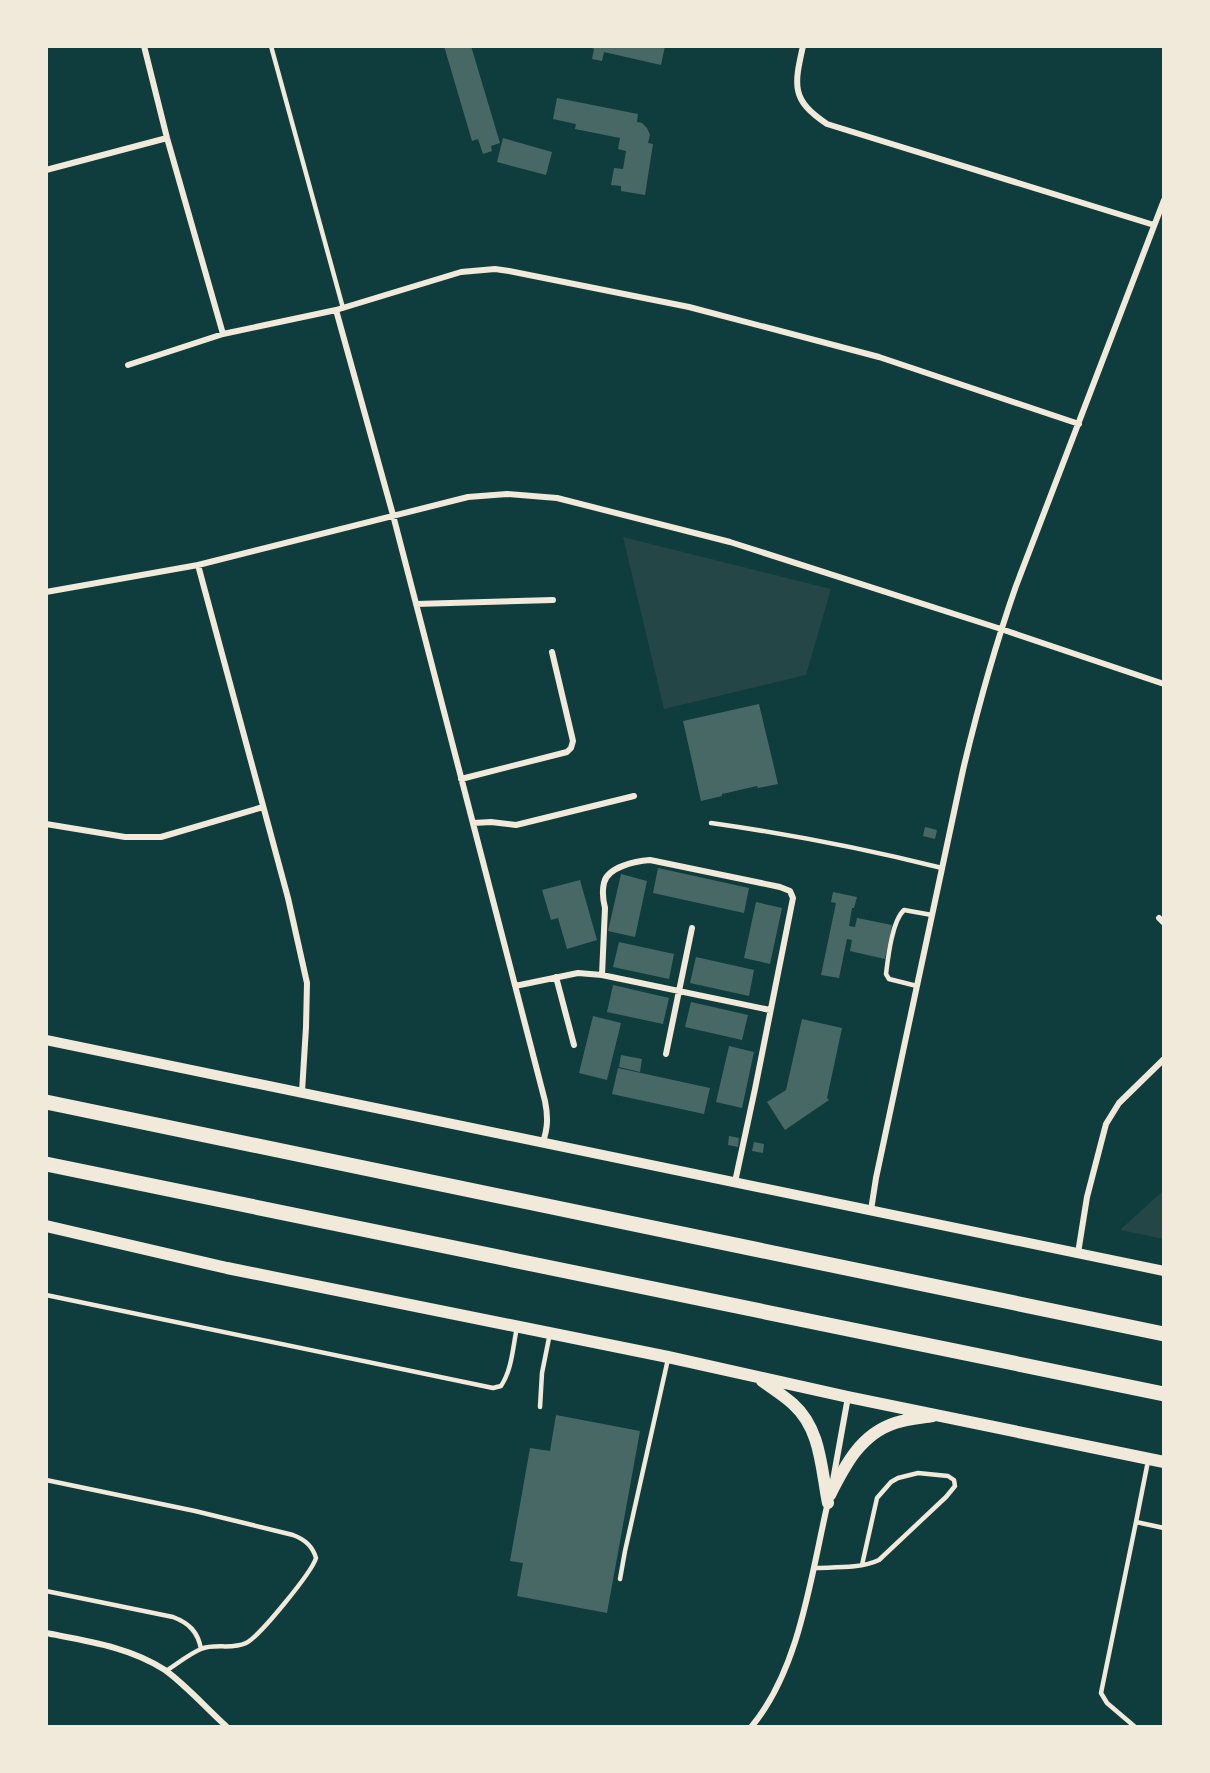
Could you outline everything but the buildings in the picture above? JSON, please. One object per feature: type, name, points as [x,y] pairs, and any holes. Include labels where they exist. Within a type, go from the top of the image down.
[{"type":"highway","points":[[46,1102],[1164,1334]]},
{"type":"highway","points":[[46,1164],[1164,1394]]},
{"type":"main road","points":[[46,1226],[227,1268],[668,1357],[848,1397],[1164,1462]]},
{"type":"main road","points":[[756,1377],[794,1404],[810,1425],[816,1437],[829,1499]]},
{"type":"main road","points":[[829,1499],[851,1457],[872,1435],[897,1422],[940,1415]]},
{"type":"street","points":[[144,46],[223,334]]},
{"type":"street","points":[[803,46],[798,66],[797,90],[801,102],[808,110],[827,124],[1154,225]]},
{"type":"street","points":[[46,170],[168,138]]},
{"type":"street","points":[[871,1210],[977,709],[1001,629],[1164,200]]},
{"type":"street","points":[[128,365],[223,334],[336,310],[461,272],[495,269],[689,307],[856,351],[1079,424]]},
{"type":"street","points":[[336,310],[393,516],[547,1112],[547,1130],[543,1142]]},
{"type":"street","points":[[46,592],[198,565],[468,497],[507,494],[557,498],[730,542],[1164,684]]},
{"type":"street","points":[[198,565],[288,898],[307,984],[302,1092]]},
{"type":"street","points":[[416,604],[553,600]]},
{"type":"street","points":[[461,779],[567,752],[571,748],[573,741],[552,652]]},
{"type":"street","points":[[473,823],[491,822],[516,825],[634,796]]},
{"type":"street","points":[[46,824],[125,837],[161,837],[263,807]]},
{"type":"street","points":[[602,975],[605,879],[614,870],[645,860],[780,886],[790,891],[793,898],[735,1182]]},
{"type":"street","points":[[666,1054],[692,928]]},
{"type":"street","points":[[515,986],[578,973],[602,975],[770,1010]]},
{"type":"street","points":[[556,977],[573,1045]]},
{"type":"street","points":[[46,1040],[1164,1271]]},
{"type":"street","points":[[1078,1253],[1087,1197],[1106,1124],[1119,1102],[1164,1059]]},
{"type":"street","points":[[752,1726],[775,1692],[785,1668],[807,1596],[829,1499],[848,1397]]},
{"type":"street","points":[[46,1633],[135,1654],[165,1671],[226,1726]]},
{"type":"lane","points":[[271,46],[343,308]]},
{"type":"lane","points":[[711,823],[762,830],[942,868]]},
{"type":"lane","points":[[917,986],[890,979],[886,974],[894,928],[904,910],[932,915]]},
{"type":"lane","points":[[46,1295],[493,1388],[503,1383],[517,1327]]},
{"type":"lane","points":[[540,1407],[542,1374],[550,1333]]},
{"type":"lane","points":[[620,1578],[668,1357]]},
{"type":"lane","points":[[1134,1726],[1107,1704],[1101,1693],[1149,1459]]},
{"type":"lane","points":[[814,1568],[862,1565],[871,1564],[884,1556],[955,1486],[954,1480],[948,1476],[918,1473],[898,1478],[887,1486],[876,1503],[862,1565]]},
{"type":"lane","points":[[46,1480],[195,1511],[293,1535],[302,1538],[308,1544],[316,1558],[311,1569],[277,1612],[250,1641],[237,1646],[201,1649],[165,1671]]},
{"type":"lane","points":[[1136,1522],[1164,1528]]},
{"type":"lane","points":[[46,1591],[182,1620],[198,1636],[201,1649]]},
{"type":"shaded area","points":[[623,537],[831,589],[806,675],[664,709]]},
{"type":"shaded area","points":[[1163,1191],[1163,1239],[1121,1230],[1121,1229]]}]
